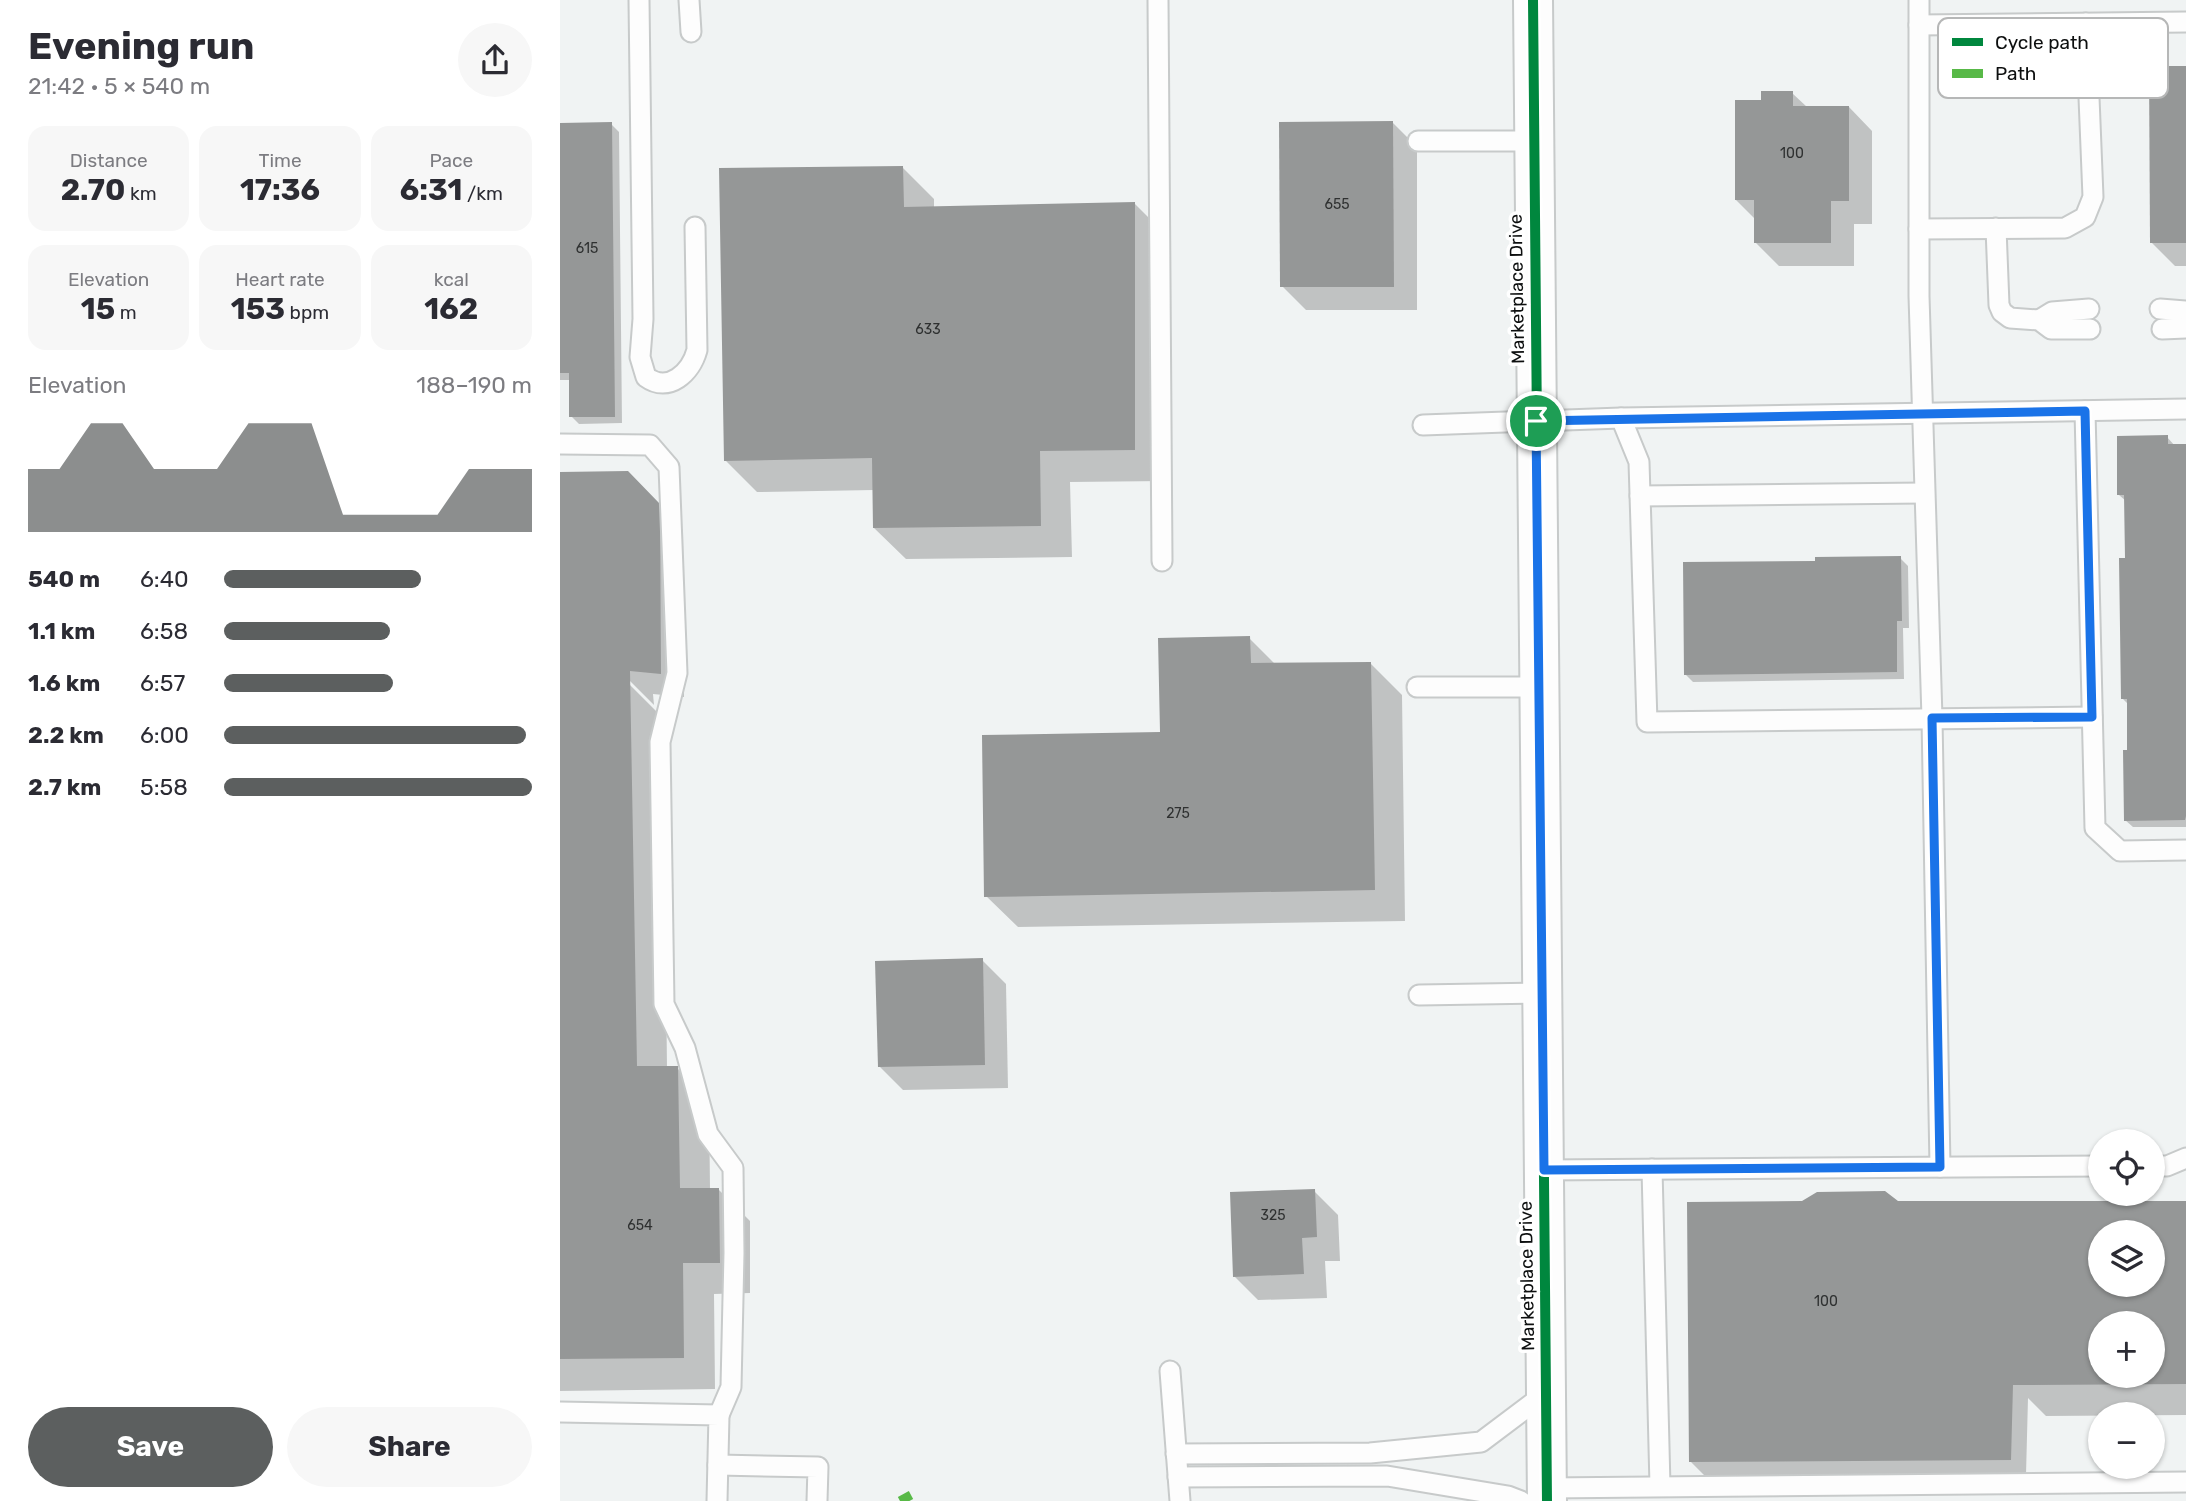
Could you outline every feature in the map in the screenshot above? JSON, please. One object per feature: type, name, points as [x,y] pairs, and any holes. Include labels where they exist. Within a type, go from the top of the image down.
[{"type":"street","name":"Marketplace Drive","points":[[1533,0],[1546,1393],[1539,1497]]},
{"type":"lane","points":[[639,0],[643,319],[640,357],[646,376],[657,382],[669,382],[683,375],[693,364],[697,350],[695,227]]},
{"type":"lane","points":[[689,0],[691,32]]},
{"type":"lane","points":[[1158,0],[1162,561]]},
{"type":"lane","points":[[1919,0],[1921,413],[1932,718],[1940,1167]]},
{"type":"lane","points":[[2168,22],[2186,22]]},
{"type":"lane","points":[[1919,26],[1938,26]]},
{"type":"lane","points":[[1919,229],[2065,228],[2085,217],[2093,197],[2089,98]]},
{"type":"lane","points":[[1418,141],[1534,141]]},
{"type":"lane","points":[[1996,228],[1999,305],[2002,312],[2010,318],[2039,320],[2051,329],[2090,329]]},
{"type":"lane","points":[[2039,320],[2052,312],[2089,309]]},
{"type":"lane","points":[[2186,311],[2161,319],[2186,328]]},
{"type":"lane","points":[[1423,425],[1621,418],[2186,409]]},
{"type":"lane","points":[[2085,411],[2095,828],[2120,851],[2186,849]]},
{"type":"lane","points":[[1621,418],[1639,462],[1647,722],[2092,717]]},
{"type":"lane","points":[[560,444],[650,445],[669,467],[677,673],[660,742],[664,1004],[685,1048],[708,1134],[733,1168],[731,1387],[719,1415],[717,1501]]},
{"type":"lane","points":[[1640,496],[1924,493]]},
{"type":"lane","points":[[1417,687],[1539,687]]},
{"type":"lane","points":[[1419,995],[1542,993]]},
{"type":"lane","points":[[2165,1166],[2186,1158]]},
{"type":"lane","points":[[1544,1170],[2088,1166]]},
{"type":"lane","points":[[1652,1169],[1660,1486]]},
{"type":"lane","points":[[1170,1371],[1180,1501]]},
{"type":"lane","points":[[1176,1454],[1370,1453],[1481,1442],[1546,1393]]},
{"type":"lane","points":[[560,1412],[719,1415]]},
{"type":"lane","points":[[718,1465],[818,1467],[817,1501]]},
{"type":"lane","points":[[1178,1477],[1387,1476],[1508,1496],[1539,1497],[1660,1486],[2186,1482]]},
{"type":"building","points":[[2168,66],[2186,66],[2186,243],[2150,243],[2149,98],[2168,98]]},
{"type":"building","points":[[1761,91],[1793,91],[1793,106],[1849,106],[1849,201],[1831,201],[1831,243],[1754,243],[1754,200],[1735,200],[1735,100],[1761,100]]},
{"type":"building","points":[[1393,121],[1394,287],[1280,287],[1279,122]]},
{"type":"building","points":[[612,122],[615,417],[569,417],[569,373],[560,373],[560,123]]},
{"type":"building","points":[[903,166],[904,207],[1135,202],[1135,450],[1040,451],[1041,526],[873,528],[872,458],[724,461],[719,168]]},
{"type":"building","points":[[2168,435],[2168,444],[2186,444],[2186,816],[2185,820],[2124,821],[2123,750],[2127,750],[2127,699],[2121,699],[2119,558],[2125,558],[2124,495],[2117,495],[2117,436]]},
{"type":"building","points":[[628,471],[660,504],[661,674],[630,671],[637,1066],[678,1066],[680,1188],[719,1188],[720,1263],[683,1263],[684,1358],[560,1359],[560,472]]},
{"type":"building","points":[[1901,556],[1902,621],[1897,621],[1897,672],[1684,675],[1683,562],[1815,561],[1815,557]]},
{"type":"building","points":[[1250,636],[1251,663],[1371,662],[1375,890],[984,897],[982,735],[1160,732],[1158,638]]},
{"type":"building","points":[[983,958],[985,1065],[878,1067],[875,961]]},
{"type":"building","points":[[1315,1189],[1317,1237],[1302,1238],[1304,1274],[1233,1277],[1230,1192]]},
{"type":"building","points":[[1885,1191],[1898,1201],[2088,1201],[2088,1206],[2165,1206],[2165,1201],[2186,1201],[2186,1384],[2165,1384],[2165,1311],[2088,1311],[2088,1385],[2013,1385],[2011,1460],[1689,1462],[1687,1202],[1802,1201],[1817,1192]]},
{"type":"marked path","points":[[900,1501],[911,1495]]},
{"type":"cycle path","points":[[1533,0],[1547,1501]]},
{"type":"route","points":[[2085,411],[2092,717],[1932,718],[1940,1167],[1544,1170],[1536,421],[2085,411]]}]
